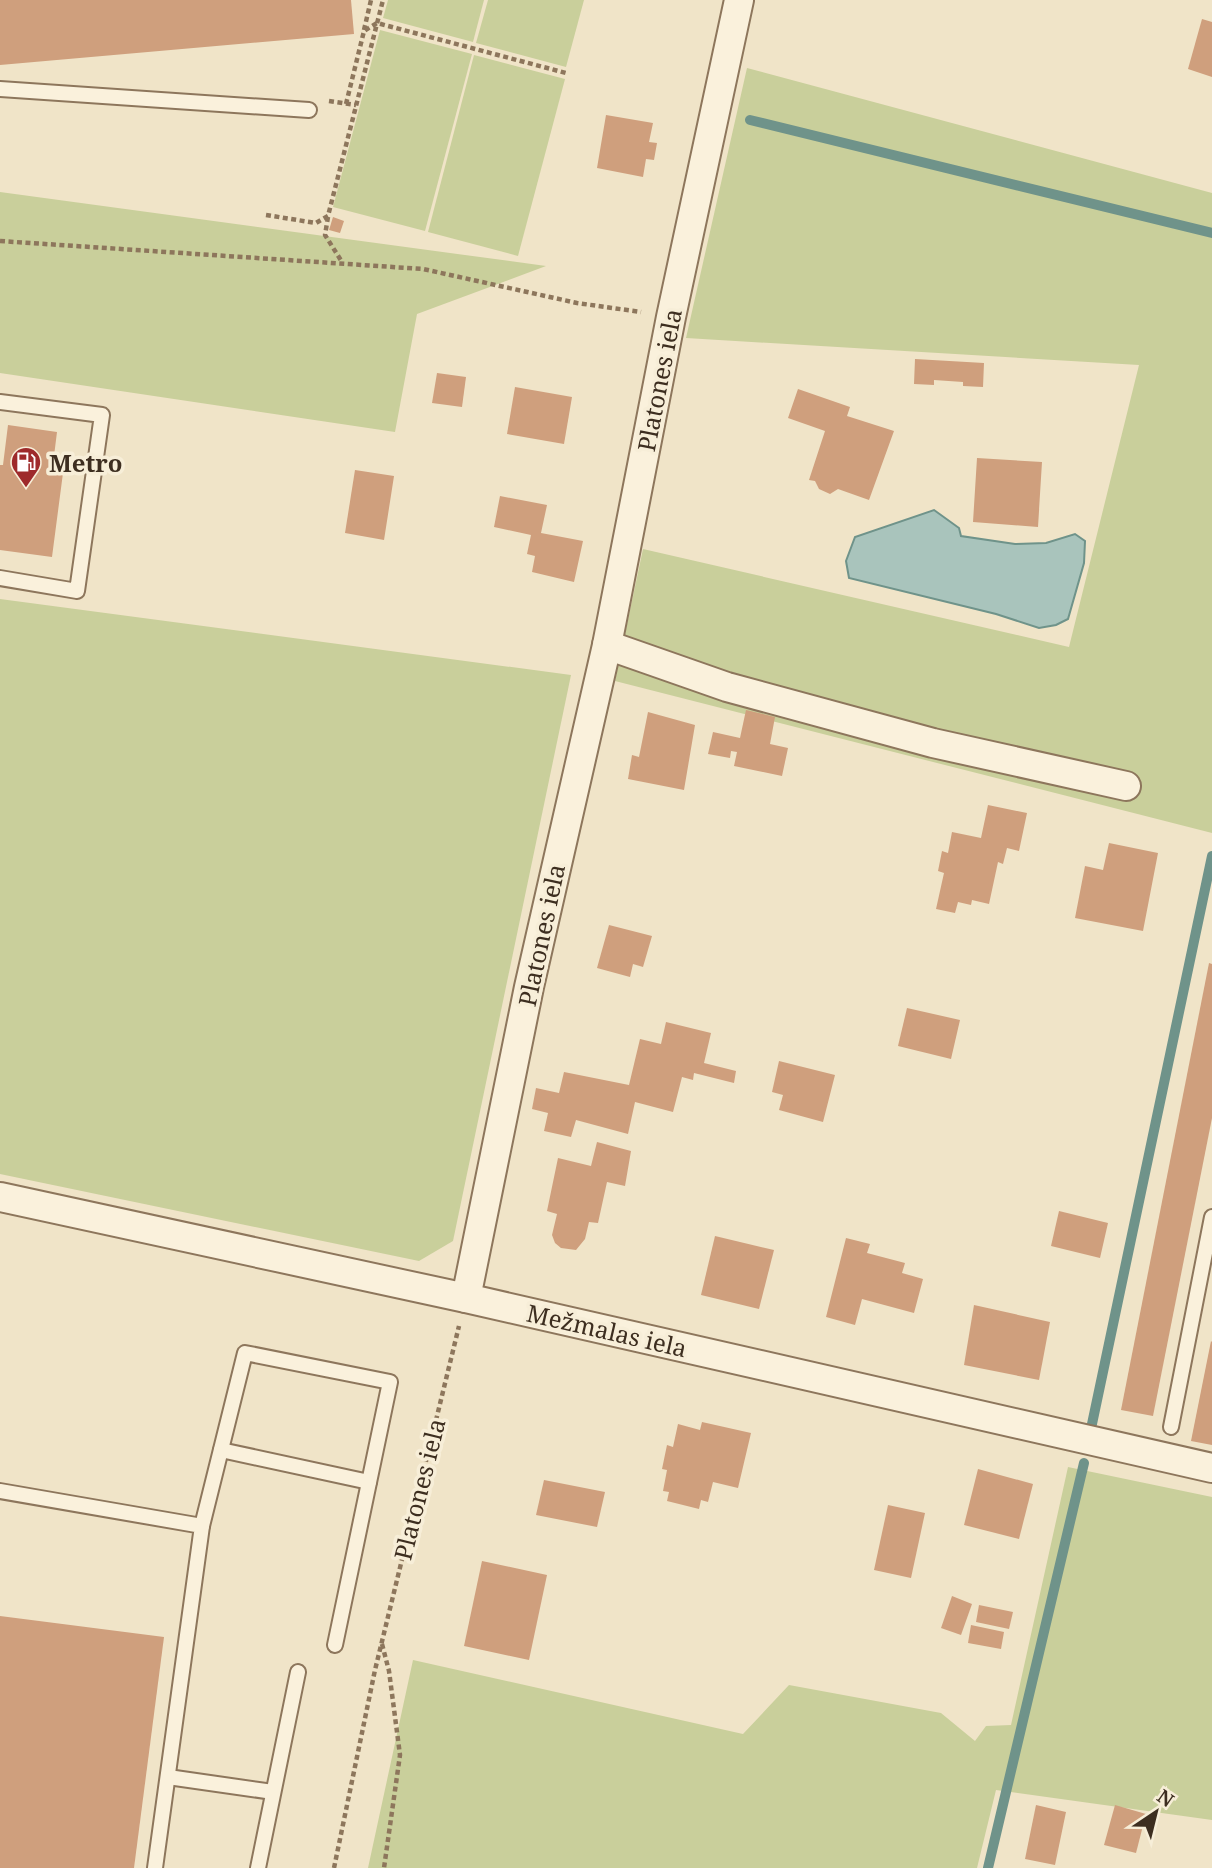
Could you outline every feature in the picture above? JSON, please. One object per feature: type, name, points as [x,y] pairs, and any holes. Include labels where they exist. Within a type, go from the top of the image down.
[{"type":"street","name":"Platones iela","points":[[466,1298],[529,987],[607,645],[671,317],[738,0]]},
{"type":"street","points":[[607,645],[727,687],[804,708],[933,743],[1126,786]]},
{"type":"street","name":"Mežmalas iela","points":[[0,1198],[466,1298],[1212,1468]]},
{"type":"lane","points":[[0,89],[309,110]]},
{"type":"lane","points":[[0,402],[102,415],[77,591],[0,578]]},
{"type":"lane","points":[[1171,1427],[1212,1217]]},
{"type":"lane","points":[[155,1868],[202,1526],[245,1353],[390,1382],[335,1645]]},
{"type":"lane","points":[[221,1450],[369,1482]]},
{"type":"lane","points":[[0,1491],[202,1526]]},
{"type":"lane","points":[[258,1868],[298,1672]]},
{"type":"lane","points":[[168,1777],[274,1792]]},
{"type":"path","points":[[346,104],[371,0]]},
{"type":"path","points":[[342,263],[325,235],[383,0]]},
{"type":"path","points":[[364,31],[377,23],[566,73]]},
{"type":"path","points":[[266,215],[316,223],[328,216]]},
{"type":"path","points":[[0,241],[423,269],[577,303],[671,317]]},
{"type":"path","name":"Platones iela","points":[[334,1868],[382,1643],[466,1298]]},
{"type":"path","points":[[382,1643],[389,1671],[400,1755],[384,1868]]},
{"type":"green space","points":[[388,0],[484,0],[473,42],[383,18]]},
{"type":"green space","points":[[488,0],[584,0],[566,67],[476,43]]},
{"type":"green space","points":[[380,30],[472,54],[425,231],[333,207]]},
{"type":"green space","points":[[474,55],[565,79],[518,256],[428,232]]},
{"type":"green space","points":[[747,68],[1212,193],[1212,833],[615,681],[643,549],[1069,647],[1139,365],[686,338]]},
{"type":"green space","points":[[0,192],[546,266],[417,314],[395,432],[0,373]]},
{"type":"green space","points":[[0,599],[571,675],[453,1241],[419,1261],[0,1174]]},
{"type":"green space","points":[[1068,1467],[1212,1497],[1212,1820],[996,1790],[977,1868],[368,1868],[413,1660],[743,1734],[789,1685],[941,1713],[975,1741],[986,1726],[1011,1725]]},
{"type":"water","points":[[934,510],[959,528],[961,536],[1015,544],[1046,543],[1075,534],[1085,541],[1084,563],[1068,619],[1056,625],[1039,628],[996,614],[849,578],[846,561],[855,537]]},
{"type":"building","points":[[0,0],[351,0],[354,34],[0,65]]},
{"type":"building","points":[[1202,19],[1212,22],[1212,77],[1188,69]]},
{"type":"building","points":[[606,115],[653,123],[649,142],[657,143],[654,160],[646,159],[643,177],[597,168]]},
{"type":"building","points":[[333,217],[344,221],[340,233],[329,230]]},
{"type":"building","points":[[915,359],[984,363],[983,387],[963,386],[963,382],[934,380],[934,385],[914,384]]},
{"type":"building","points":[[437,373],[466,377],[462,407],[432,403]]},
{"type":"building","points":[[515,387],[572,397],[564,444],[507,434]]},
{"type":"building","points":[[798,389],[850,407],[847,416],[894,431],[869,500],[838,489],[830,494],[819,489],[815,481],[809,480],[825,431],[788,418]]},
{"type":"building","points":[[8,425],[57,432],[52,472],[63,473],[52,557],[0,550],[0,465],[3,465]]},
{"type":"building","points":[[977,458],[1042,462],[1038,527],[973,522]]},
{"type":"building","points":[[355,470],[394,476],[384,540],[345,533]]},
{"type":"building","points":[[500,496],[547,505],[541,533],[583,541],[574,582],[532,572],[535,556],[527,554],[531,535],[494,527]]},
{"type":"building","points":[[746,710],[775,717],[770,744],[788,748],[782,776],[734,766],[737,752],[731,751],[730,758],[708,754],[713,732],[740,738]]},
{"type":"building","points":[[648,712],[695,725],[684,790],[628,779],[632,755],[639,757]]},
{"type":"building","points":[[988,805],[1027,813],[1019,851],[1007,848],[1003,864],[998,862],[989,904],[972,900],[971,905],[958,902],[955,913],[936,909],[944,873],[938,871],[942,851],[948,853],[952,832],[981,838]]},
{"type":"building","points":[[1109,843],[1158,853],[1143,931],[1075,918],[1085,866],[1103,870]]},
{"type":"building","points":[[609,925],[652,936],[643,967],[633,964],[630,977],[597,968]]},
{"type":"building","points":[[1209,963],[1212,964],[1212,1118],[1153,1416],[1121,1410]]},
{"type":"building","points":[[907,1008],[960,1020],[951,1059],[898,1046]]},
{"type":"building","points":[[666,1022],[711,1033],[704,1063],[736,1071],[734,1083],[694,1073],[693,1080],[682,1077],[673,1112],[635,1102],[628,1134],[576,1120],[571,1137],[544,1131],[548,1113],[532,1109],[536,1088],[559,1093],[564,1072],[629,1085],[640,1039],[661,1044]]},
{"type":"building","points":[[779,1061],[835,1075],[823,1122],[779,1110],[783,1095],[772,1092]]},
{"type":"building","points":[[597,1142],[631,1151],[625,1186],[607,1182],[598,1223],[589,1222],[585,1239],[576,1250],[561,1248],[552,1235],[557,1214],[547,1211],[558,1158],[591,1166]]},
{"type":"building","points":[[1059,1211],[1108,1223],[1100,1258],[1051,1246]]},
{"type":"building","points":[[715,1236],[774,1250],[759,1309],[701,1295]]},
{"type":"building","points":[[846,1238],[870,1244],[867,1253],[905,1263],[902,1273],[923,1279],[914,1313],[862,1299],[855,1325],[826,1317]]},
{"type":"building","points":[[974,1305],[1050,1322],[1039,1380],[964,1365]]},
{"type":"building","points":[[1212,1342],[1212,1445],[1191,1441]]},
{"type":"building","points":[[702,1422],[751,1433],[738,1488],[713,1482],[708,1502],[701,1500],[699,1509],[667,1501],[669,1492],[663,1491],[667,1470],[662,1469],[667,1445],[673,1447],[678,1424],[700,1430]]},
{"type":"building","points":[[978,1469],[1033,1484],[1019,1539],[964,1525]]},
{"type":"building","points":[[544,1480],[605,1492],[597,1527],[536,1515]]},
{"type":"building","points":[[888,1505],[925,1513],[911,1578],[874,1570]]},
{"type":"building","points":[[482,1561],[547,1575],[529,1660],[464,1646]]},
{"type":"building","points":[[952,1596],[972,1604],[961,1635],[941,1628]]},
{"type":"building","points":[[979,1605],[1013,1612],[1009,1629],[976,1622]]},
{"type":"building","points":[[0,1616],[164,1637],[134,1868],[0,1868]]},
{"type":"building","points":[[971,1625],[1004,1632],[1001,1649],[968,1643]]},
{"type":"building","points":[[1036,1805],[1066,1812],[1055,1865],[1025,1859]]},
{"type":"building","points":[[1115,1805],[1146,1814],[1136,1853],[1104,1845]]},
{"type":"waterway","points":[[750,120],[1212,233]]},
{"type":"waterway","points":[[1092,1424],[1212,856]]},
{"type":"waterway","points":[[988,1868],[1084,1463]]},
{"type":"place","name":"Metro","points":[[26,489]]}]
